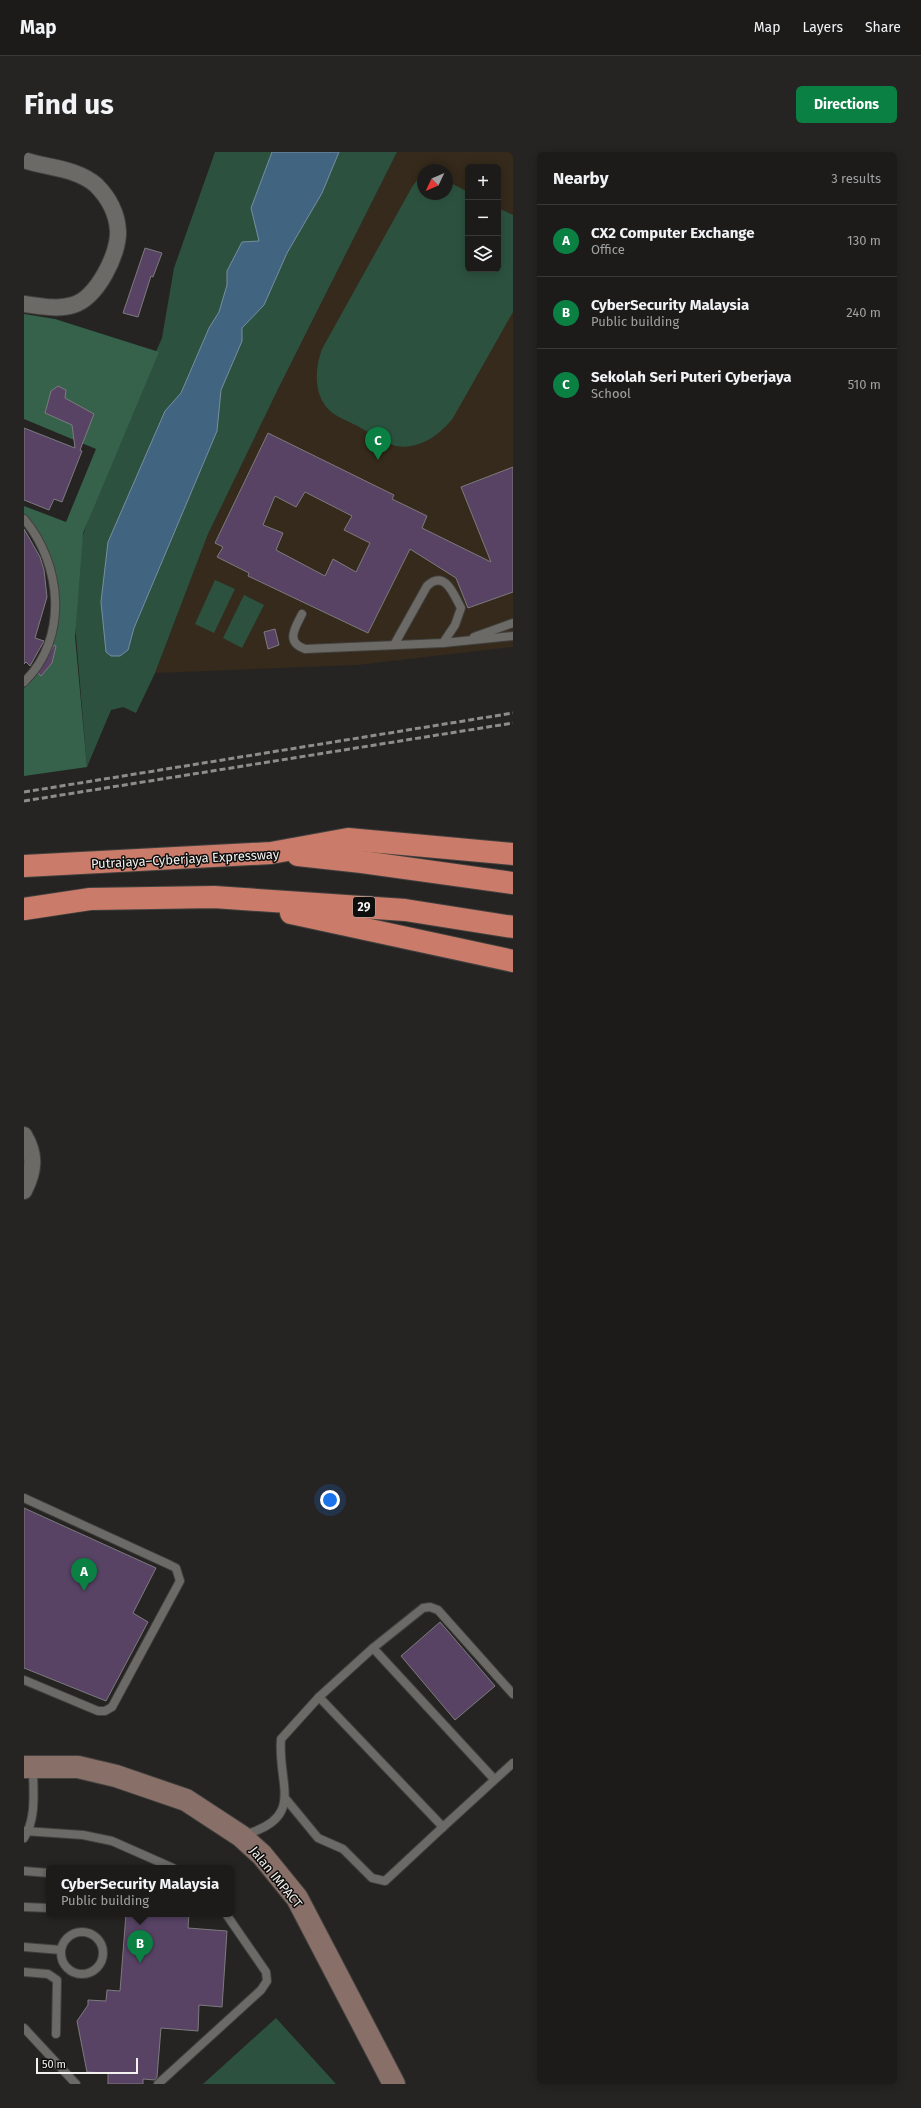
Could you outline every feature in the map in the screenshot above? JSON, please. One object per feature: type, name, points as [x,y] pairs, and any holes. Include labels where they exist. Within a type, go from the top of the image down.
[{"type":"highway","points":[[270,852],[348,839],[513,854]]},
{"type":"highway","name":"Putrajaya–Cyberjaya Expressway","points":[[24,866],[270,852],[362,862],[513,883]]},
{"type":"highway","points":[[214,897],[513,960]]},
{"type":"highway","name":"29","points":[[24,909],[90,899],[214,897],[406,910],[513,927]]},
{"type":"street","points":[[24,304],[61,307],[73,305],[83,301],[103,278],[118,238],[117,223],[112,206],[95,184],[75,174],[29,158]]},
{"type":"street","points":[[24,1135],[30,1146],[34,1161],[32,1173],[24,1191]]},
{"type":"street","name":"Jalan IMPACT","points":[[28,1766],[78,1768],[116,1776],[186,1800],[241,1836],[262,1855],[297,1898],[394,2084]]},
{"type":"lane","points":[[24,519],[41,544],[51,571],[56,600],[53,629],[49,642],[36,668],[24,682]]},
{"type":"lane","points":[[394,646],[428,586],[433,581],[440,580],[445,582],[450,588],[461,608],[455,625],[443,643]]},
{"type":"lane","points":[[302,614],[293,636],[294,642],[306,649],[460,642],[513,636]]},
{"type":"lane","points":[[460,642],[513,623]]},
{"type":"lane","points":[[24,1498],[176,1568],[180,1581],[112,1707],[105,1711],[98,1711],[24,1680]]},
{"type":"lane","points":[[241,1836],[257,1832],[275,1821],[282,1811],[285,1798],[281,1739],[319,1697],[373,1648],[423,1608],[430,1607],[438,1610],[513,1694]]},
{"type":"lane","points":[[373,1648],[494,1779]]},
{"type":"lane","points":[[319,1697],[443,1827]]},
{"type":"lane","points":[[285,1798],[318,1838],[343,1849],[372,1878],[385,1881],[513,1762]]},
{"type":"lane","points":[[28,1766],[32,1816],[26,1834],[83,1835],[112,1841],[167,1865]]},
{"type":"lane","points":[[24,1871],[46,1873]]},
{"type":"lane","points":[[24,1907],[46,1908]]},
{"type":"lane","points":[[158,2084],[261,1990],[267,1981],[266,1972],[228,1917]]},
{"type":"lane","points":[[85,1932],[91,1934],[101,1943],[103,1956],[98,1968],[86,1974],[80,1974],[68,1969],[61,1957],[61,1950],[67,1939],[72,1935],[85,1932]]},
{"type":"lane","points":[[24,1947],[61,1950]]},
{"type":"lane","points":[[24,1972],[48,1974],[57,1980],[56,2034]]},
{"type":"lane","points":[[24,2028],[76,2084]]},
{"type":"shaded area","points":[[397,152],[513,152],[513,647],[357,665],[155,673],[208,534],[280,385]]},
{"type":"green space","points":[[215,152],[397,152],[280,385],[208,534],[155,673],[136,713],[123,707],[111,710],[87,767],[73,600],[81,541],[108,459],[162,338],[174,268]]},
{"type":"green space","points":[[417,180],[417,200],[453,200],[453,184],[465,190],[465,272],[501,272],[501,209],[513,215],[513,312],[453,418],[442,430],[428,440],[413,446],[405,447],[392,445],[383,441],[329,410],[320,396],[317,372],[322,349]]},
{"type":"green space","points":[[24,314],[55,319],[159,352],[83,533],[75,637],[87,767],[24,776],[24,688],[40,663],[53,617],[50,570],[24,516],[24,506],[66,522],[96,449],[24,419]]},
{"type":"green space","points":[[215,580],[235,589],[214,633],[195,624]]},
{"type":"green space","points":[[244,595],[264,605],[242,648],[223,638]]},
{"type":"green space","points":[[276,2018],[336,2084],[203,2084]]},
{"type":"water","points":[[272,152],[339,152],[322,193],[287,253],[264,305],[242,328],[242,341],[221,390],[217,431],[134,628],[128,650],[120,656],[111,656],[106,652],[101,602],[108,542],[165,411],[181,393],[209,328],[219,312],[227,285],[227,271],[242,242],[259,241],[251,208]]},
{"type":"building","points":[[145,248],[162,253],[153,277],[151,276],[138,317],[123,313]]},
{"type":"building","points":[[58,386],[66,390],[65,398],[94,414],[80,450],[82,451],[62,502],[54,499],[49,510],[24,500],[24,428],[75,448],[72,425],[45,413],[51,391]]},
{"type":"building","points":[[268,433],[394,495],[392,499],[427,516],[422,528],[491,562],[461,487],[513,467],[513,592],[468,608],[456,578],[410,549],[368,633],[248,576],[249,573],[217,557],[223,547],[215,543]],"holes":[[[305,492],[352,516],[344,530],[370,543],[356,572],[333,559],[325,576],[276,550],[283,533],[263,525],[275,496],[296,507]]]},
{"type":"building","points":[[24,529],[40,557],[44,570],[47,597],[35,638],[44,641],[30,666],[26,662],[24,664]]},
{"type":"building","points":[[275,629],[279,645],[268,649],[264,632]]},
{"type":"building","points":[[54,645],[56,646],[52,663],[41,676],[38,673]]},
{"type":"building","points":[[24,1508],[156,1568],[133,1613],[148,1622],[106,1701],[24,1668]]},
{"type":"building","points":[[440,1622],[495,1686],[455,1720],[401,1656]]},
{"type":"building","points":[[126,1917],[189,1917],[188,1928],[227,1931],[222,2007],[199,2005],[198,2031],[161,2028],[157,2077],[155,2080],[143,2079],[143,2084],[108,2084],[108,2073],[87,2072],[77,2021],[88,2005],[88,2000],[106,2001],[107,1990],[120,1991]]},
{"type":"railway","points":[[24,792],[513,713]]},
{"type":"railway","points":[[24,801],[513,723]]},
{"type":"place","name":"Sekolah Seri Puteri Cyberjaya","points":[[378,460]]},
{"type":"place","name":"CX2 Computer Exchange","points":[[84,1591]]},
{"type":"place","name":"CyberSecurity Malaysia","points":[[140,1963]]}]
